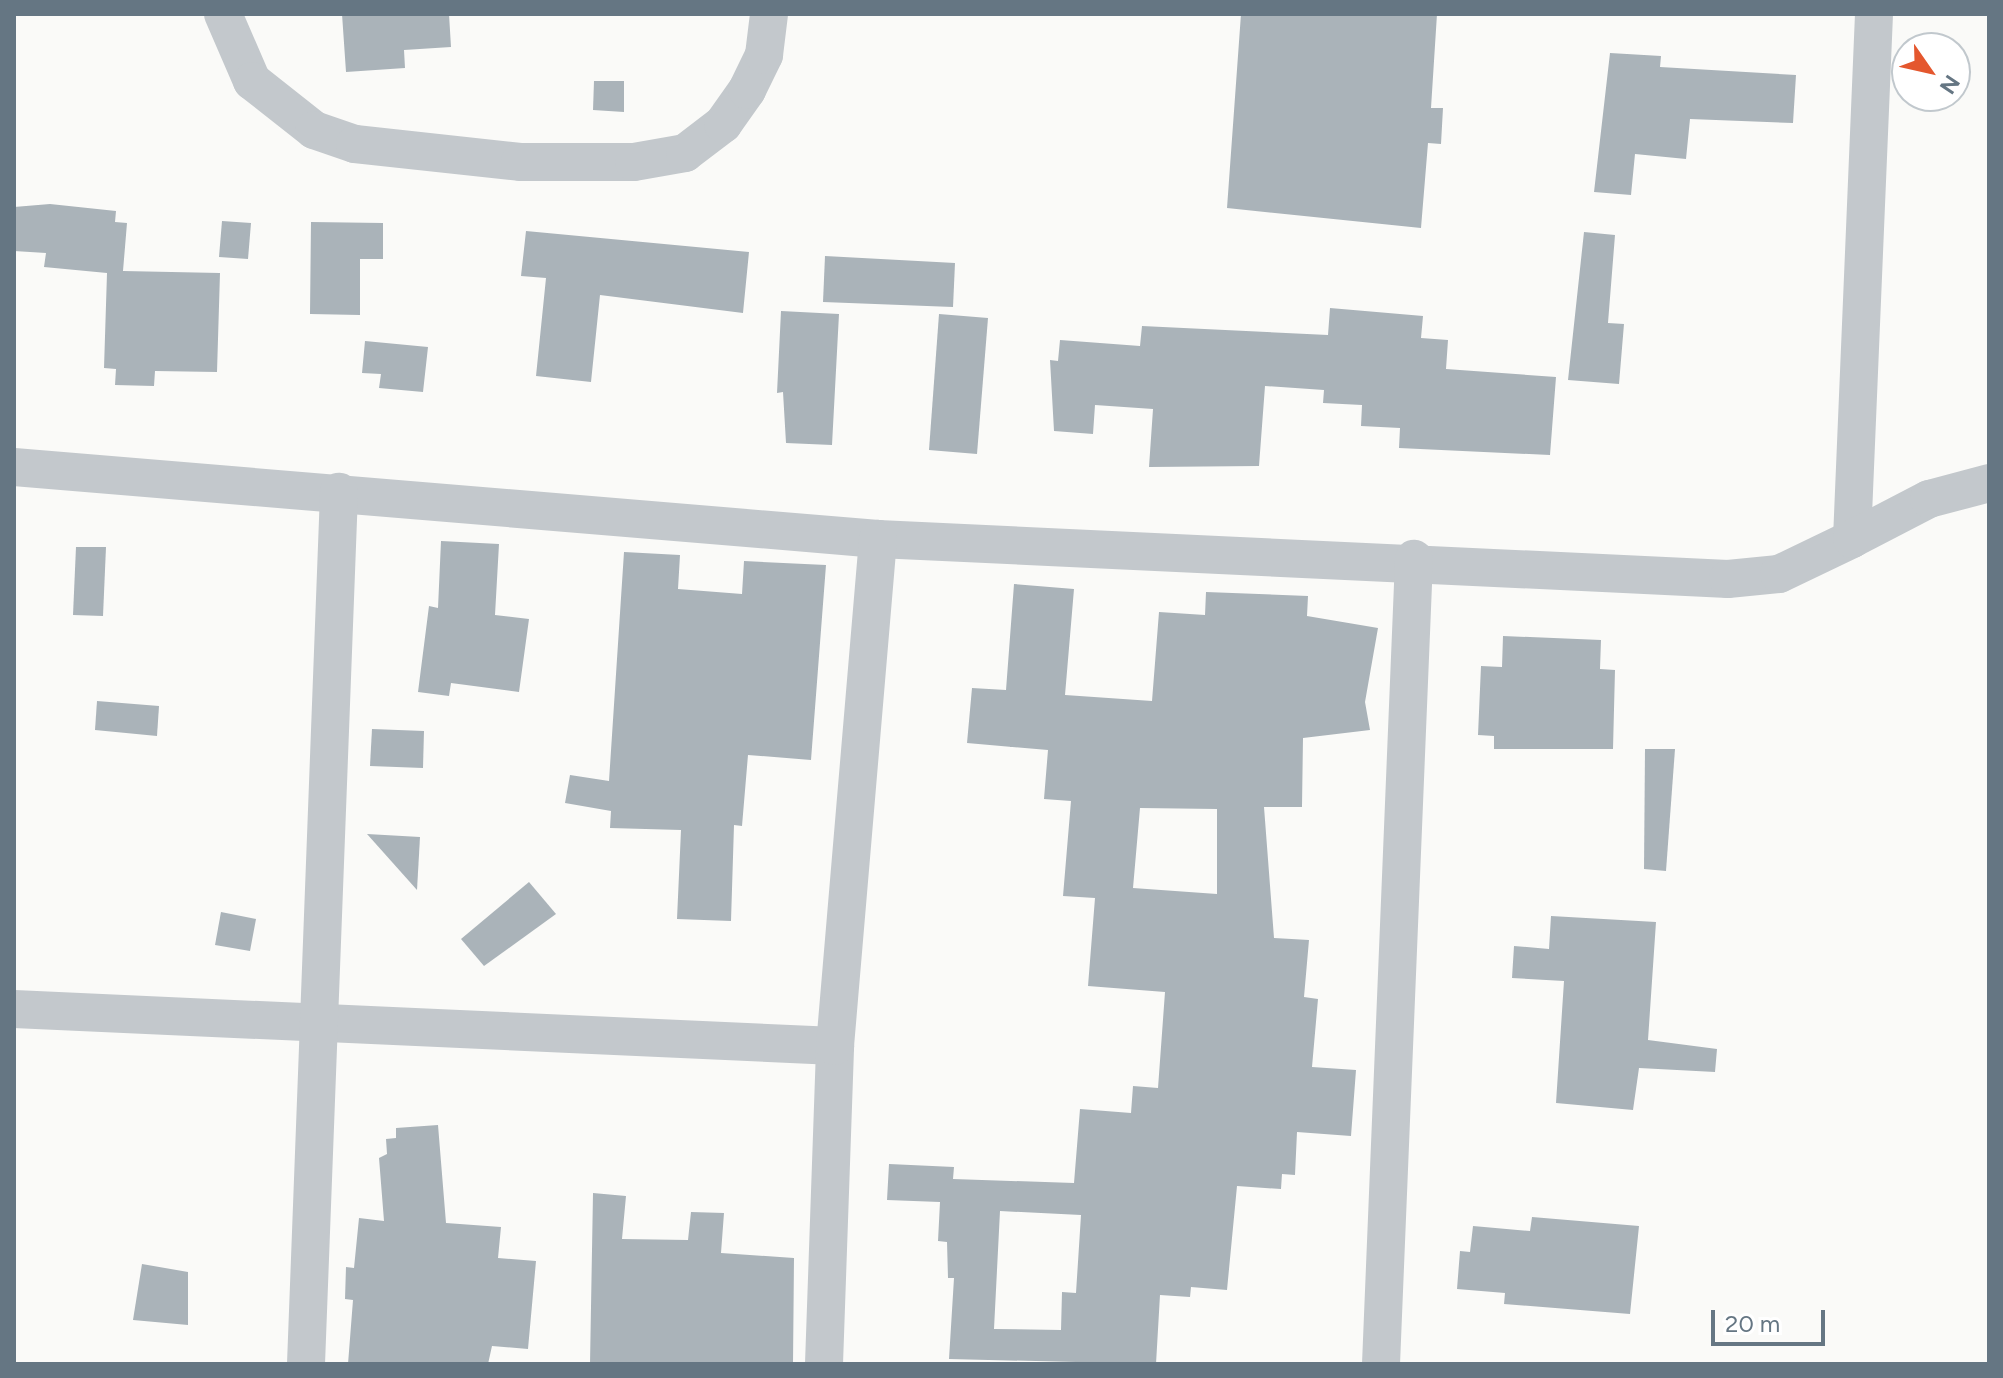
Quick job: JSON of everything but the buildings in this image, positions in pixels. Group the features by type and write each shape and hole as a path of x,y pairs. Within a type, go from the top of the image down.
{"street":[{"path":"223,14 252,81 314,130 429,155 563,162 685,153 723,124 747,90 764,55 769,14"},
{"path":"1852,539 1874,14"},
{"path":"14,467 878,539 1414,559 1728,579 1779,574 1929,499 1989,483"},
{"path":"306,1364 339,492"},
{"path":"824,1364 835,1046 878,539"},
{"path":"1381,1364 1414,559"},
{"path":"14,1009 835,1046"}]}
